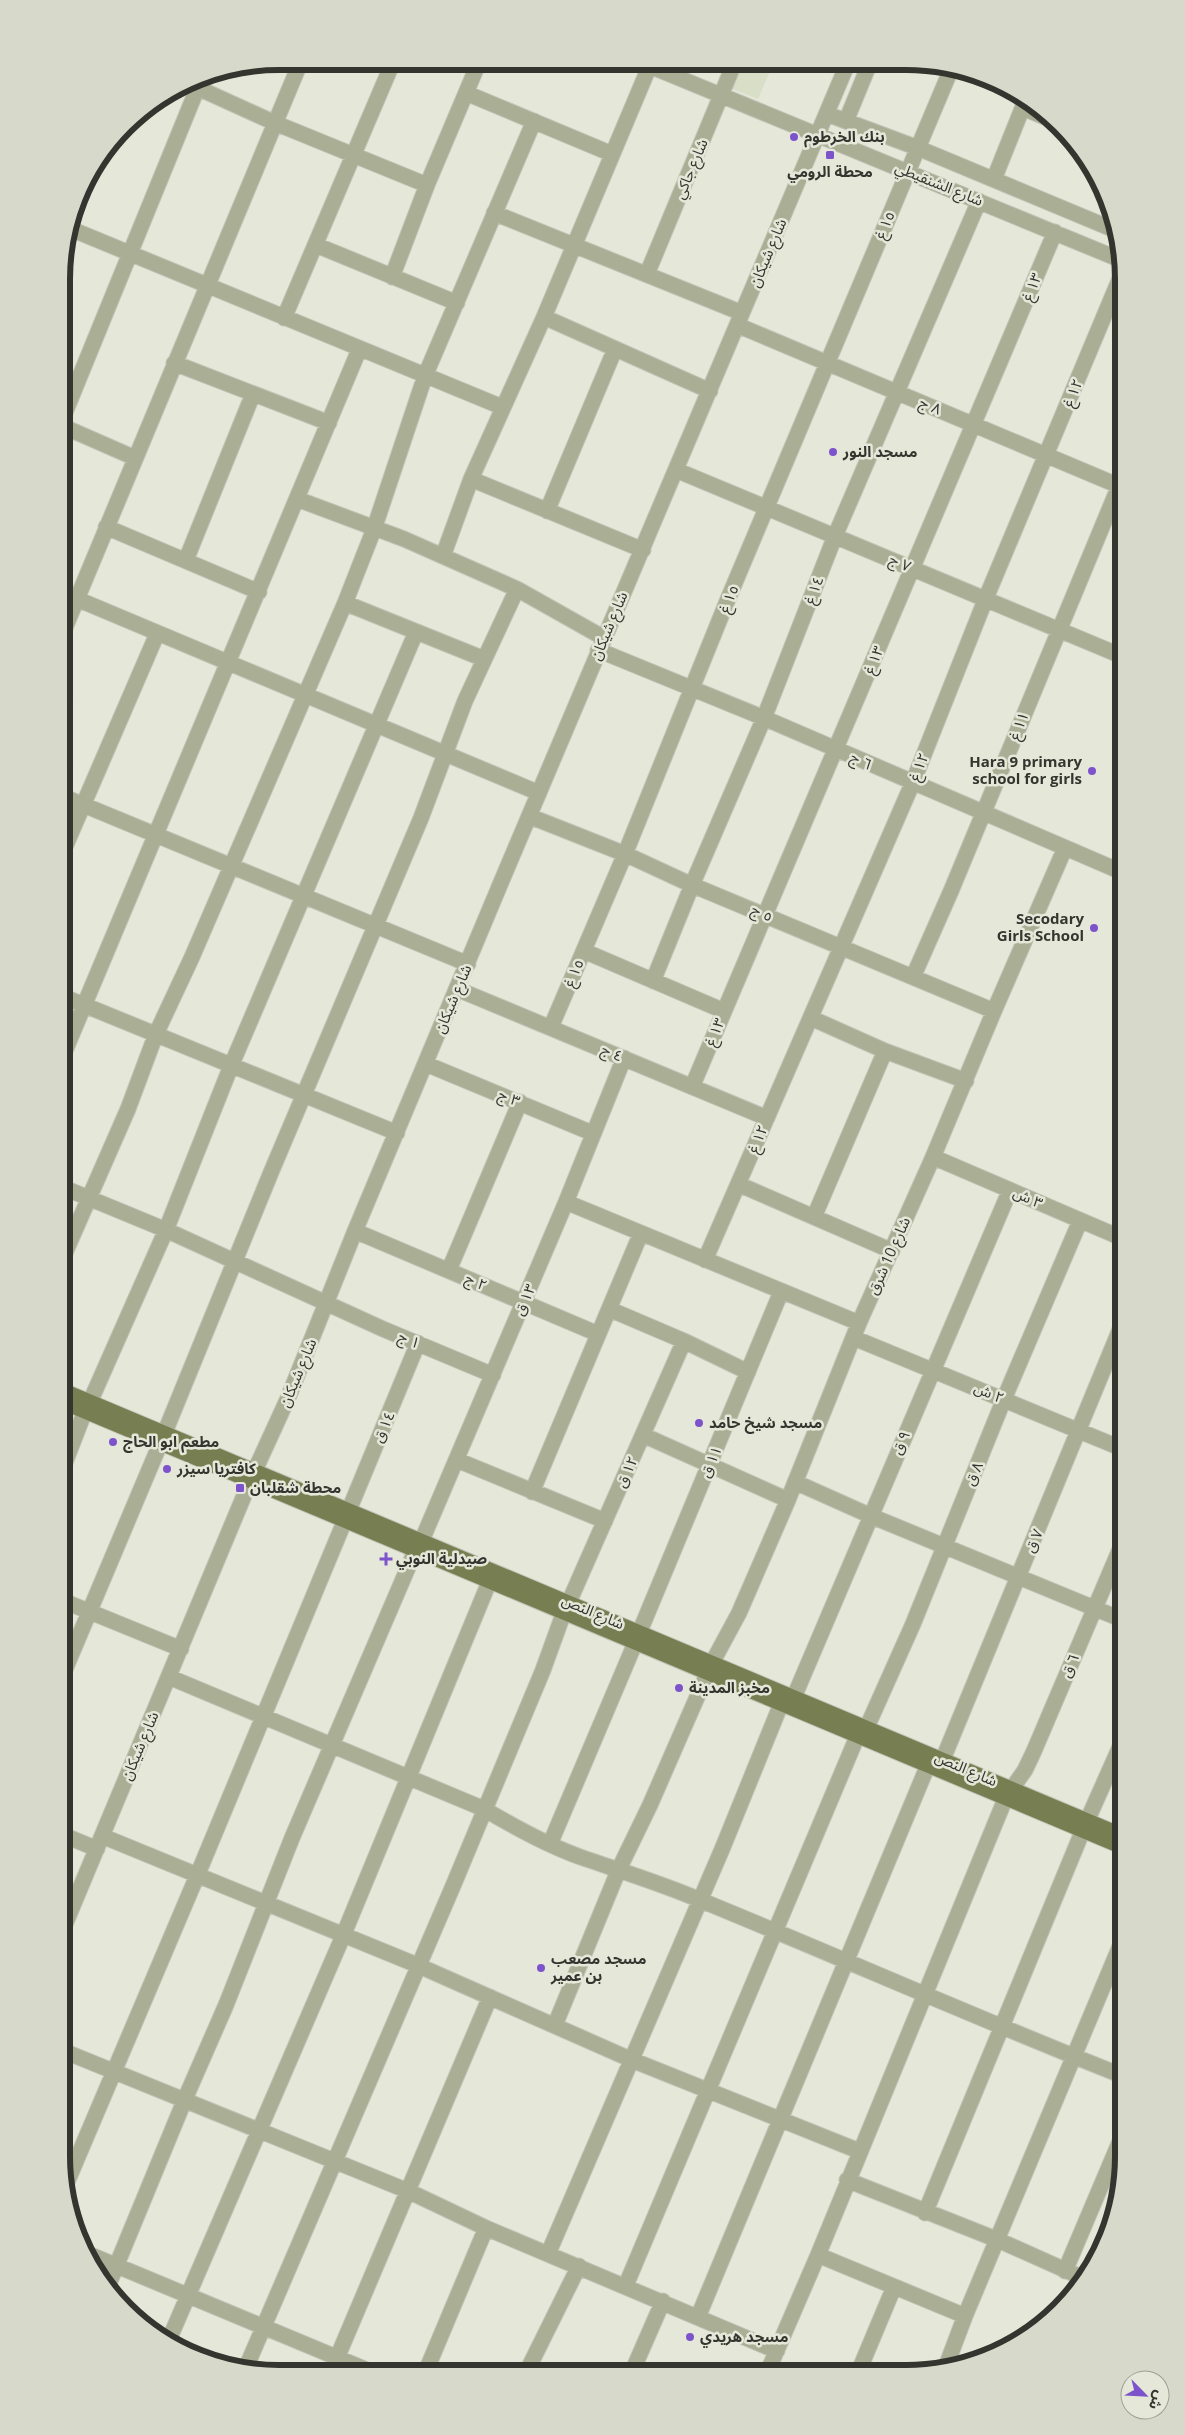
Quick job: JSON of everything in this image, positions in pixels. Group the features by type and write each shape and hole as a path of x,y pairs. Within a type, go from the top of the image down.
{"main road":[{"name":"شارع النص","path":"70,1395 87,1406 253,1474 862,1732 943,1759 1009,1792 1086,1826 1115,1842"},
{"name":"شارع النص","path":"70,1403 87,1406"},
{"name":"شارع النص","path":"419,1545 490,1580 567,1607"},
{"name":"شارع النص","path":"862,1732 928,1766 1009,1792"},
{"name":"شارع النص","path":"1086,1826 1115,1834"}],"street":[{"path":"70,616 206,285 297,70"},
{"path":"284,318 390,70"},
{"path":"392,276 426,185 476,70"},
{"path":"443,556 471,479 544,317 646,70"},
{"name":"شارع الشنقيطي","path":"662,70 1114,257"},
{"name":"شارع جاكي","path":"647,274 732,70"},
{"name":"شارع شيكان","path":"70,1912 253,1474 288,1398 355,1231 601,644 643,550 845,70"},
{"path":"846,121 867,70"},
{"name":"١٥ غ","path":"551,1027 625,854 767,508 949,74"},
{"path":"201,85 275,123 426,185"},
{"path":"70,400 192,89"},
{"path":"466,93 612,154"},
{"path":"994,179 1023,106"},
{"path":"827,114 918,148 1109,227"},
{"path":"70,1243 128,1109 156,1034 232,866 345,603 374,529 425,376 534,121"},
{"name":"١٤ غ","path":"654,981 692,885 764,718 835,536 979,201"},
{"name":"٨ ج","path":"494,213 647,274 828,363 1047,456 1115,480"},
{"path":"76,231 359,350 502,407"},
{"name":"١٣ غ","path":"692,1087 1055,232"},
{"path":"316,245 457,303"},
{"name":"١٢ غ","path":"705,1260 913,782 986,598 1115,290"},
{"path":"544,317 710,391"},
{"path":"548,511 616,349"},
{"path":"70,1038 229,664 359,350"},
{"path":"174,363 329,423"},
{"path":"186,560 254,394"},
{"path":"70,430 135,458"},
{"name":"٧ ج","path":"676,470 1115,652"},
{"path":"471,479 643,550"},
{"name":"٦ ج","path":"297,499 404,539 517,589 601,644 693,689 1115,870"},
{"name":"١١ غ","path":"913,977 1115,499"},
{"path":"106,527 259,592"},
{"path":"70,1656 163,1438 303,1095 376,926 484,660 517,589"},
{"path":"77,599 539,793"},
{"path":"345,603 484,660"},
{"path":"70,1450 87,1406 166,1230 231,1066 378,726 416,632"},
{"path":"70,834 157,634"},
{"path":"70,799 468,964"},
{"name":"٥ ج","path":"529,816 625,854 692,885 767,914 994,1011"},
{"name":"شارع 10 شرق","path":"555,2025 619,1869 650,1805 710,1668 739,1613 788,1500 859,1323 933,1157 1065,848"},
{"path":"584,951 724,1011"},
{"name":"٤ ج","path":"457,989 767,1118"},
{"path":"70,999 397,1133"},
{"path":"811,1018 885,1051 966,1080"},
{"path":"814,1217 885,1051"},
{"name":"١٣ ق","path":"111,2280 185,2099 226,2006 331,1746 439,1495 457,1460 566,1202 592,1133 624,1058"},
{"name":"٣ ج","path":"426,1064 592,1133"},
{"path":"450,1270 520,1102"},
{"name":"٣ ش","path":"933,1157 1115,1235"},
{"path":"738,1184 892,1251"},
{"name":"٩ ق","path":"548,2254 700,1900 871,1516 932,1369 1010,1190"},
{"name":"١ ج","path":"70,1191 166,1230 493,1375"},
{"path":"566,1202 859,1323"},
{"name":"٨ ق","path":"626,2285 775,1931 862,1732 913,1624 1004,1399 1080,1221"},
{"name":"٢ ج","path":"355,1231 598,1334"},
{"path":"532,1492 641,1233"},
{"name":"١١ ق","path":"550,1844 781,1292"},
{"path":"609,1309 684,1341 748,1372"},
{"name":"٢ ش","path":"854,1338 1115,1445"},
{"name":"١٢ ق","path":"248,2362 417,1965 453,1886 543,1670 567,1607 684,1341"},
{"name":"١٤ ق","path":"71,2174 198,1876 262,1717 418,1343"},
{"name":"٧ ق","path":"943,1759 1115,1344"},
{"path":"643,1435 788,1500"},
{"path":"457,1460 605,1521"},
{"path":"795,1482 871,1516 1115,1616"},
{"name":"٦ ق","path":"770,2365 818,2255 847,2180 1009,1792 1034,1751 1115,1560"},
{"path":"171,2335 343,1936 490,1580"},
{"path":"70,1604 181,1650"},
{"path":"169,1677 484,1809 550,1844 585,1859 619,1869 700,1900 1002,2028 1115,2073"},
{"path":"925,2213 1115,1759"},
{"path":"698,2318 928,1766"},
{"path":"70,1836 99,1843 198,1876 267,1903 417,1965 632,2060 860,2151"},
{"path":"948,2361 1115,1958"},
{"path":"337,2358 490,1997"},
{"path":"70,2054 408,2191 486,2228 663,2300 698,2318 777,2350"},
{"path":"1066,2271 1115,2153"},
{"path":"847,2180 925,2213 998,2240 1077,2276"},
{"path":"429,2365 486,2228"},
{"path":"818,2255 965,2316"},
{"path":"97,2258 354,2365"},
{"path":"530,2365 579,2266"},
{"path":"862,2365 894,2287"},
{"path":"635,2365 663,2300"}],"shaded area":[{"path":"734,70 770,70 758,99 727,87"}],"place":[{"name":"بنك الخرطوم","path":"794,137"},
{"name":"محطة الرومي","path":"830,155"},
{"name":"مسجد النور","path":"833,452"},
{"name":"Hara 9 primary school for girls","path":"1092,771"},
{"name":"Secodary Girls School","path":"1094,928"},
{"name":"مسجد شيخ حامد","path":"699,1423"},
{"name":"مطعم ابو الحاج","path":"113,1442"},
{"name":"كافتريا سيزر","path":"167,1469"},
{"name":"محطة شقلبان","path":"240,1488"},
{"name":"صيدلية النوبي","path":"386,1559"},
{"name":"مخبز المدينة","path":"679,1688"},
{"name":"مسجد مصعب بن عمير","path":"541,1968"},
{"name":"مسجد هريدي","path":"690,2337"}]}
